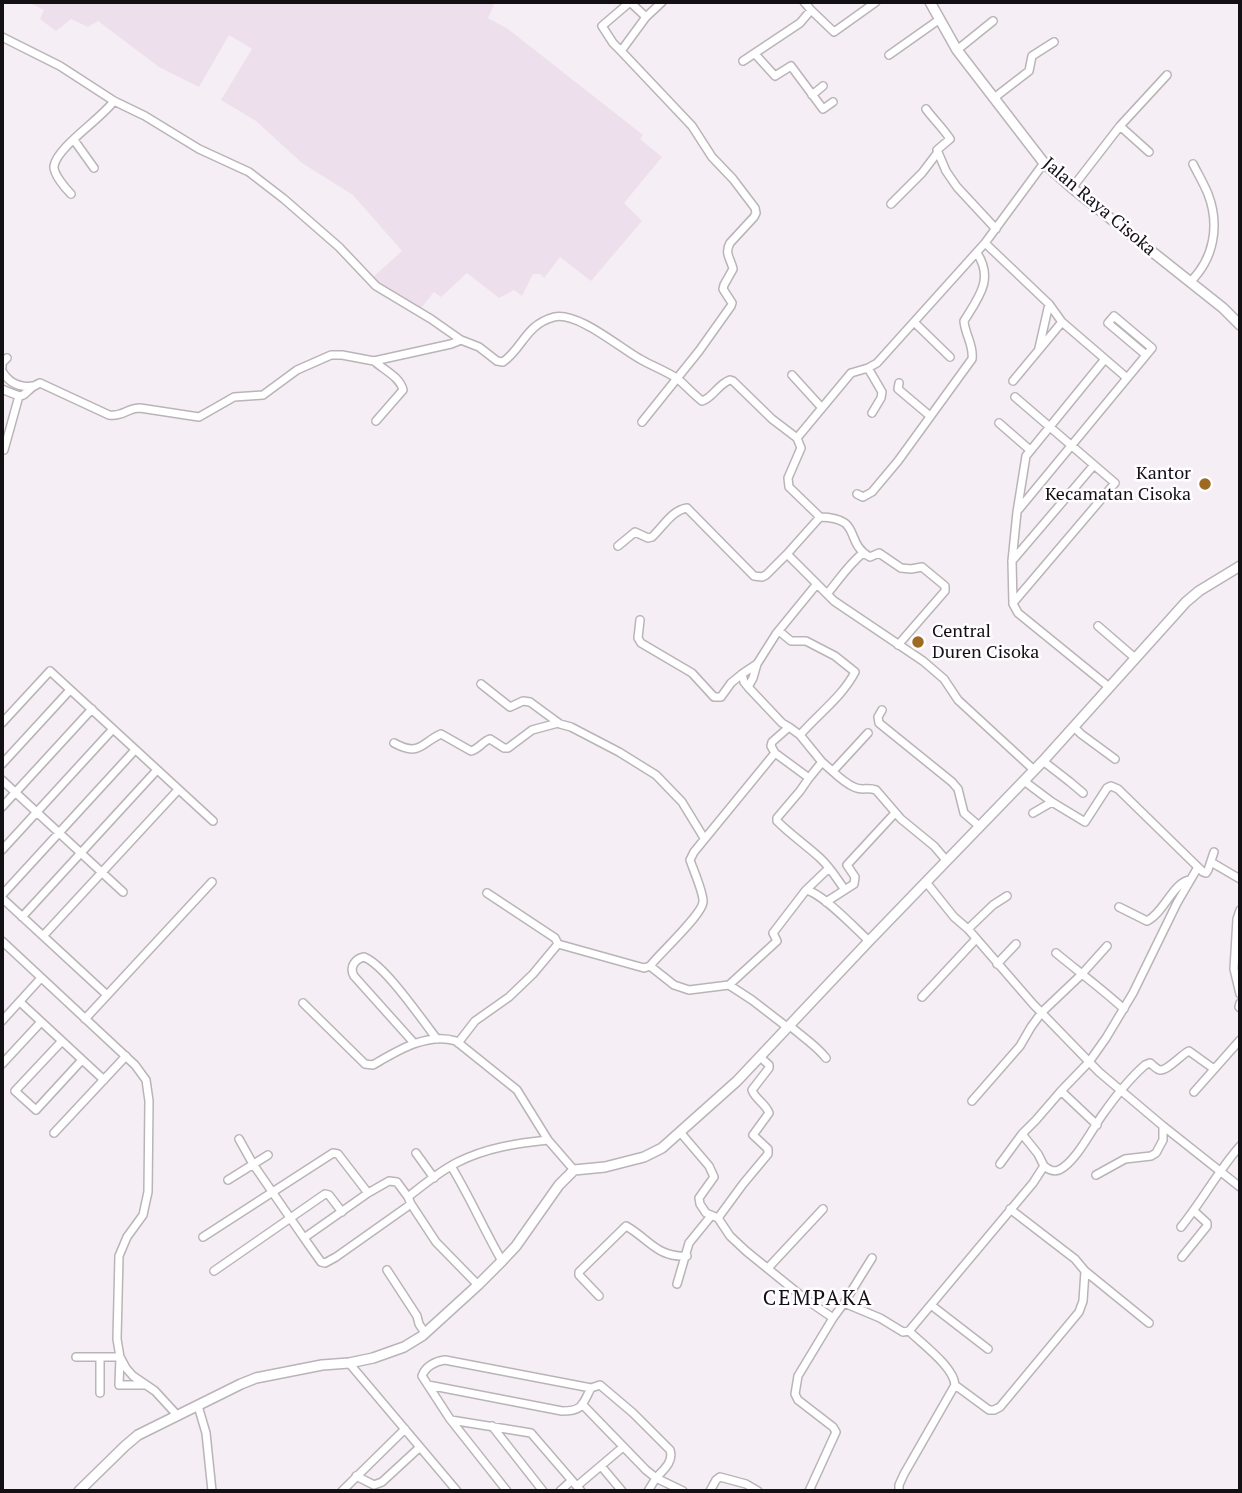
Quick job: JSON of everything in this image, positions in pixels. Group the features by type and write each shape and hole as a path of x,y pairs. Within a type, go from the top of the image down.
{"street":[{"path":"642,422 731,306 732,303 723,289 733,269 726,251 756,213 733,180 712,158 692,127 613,43 602,26 630,2 646,17"},
{"path":"621,51 646,17 662,2"},
{"path":"804,2 834,32 876,2"},
{"name":"Jalan Raya Cisoka","path":"930,2 957,50 1044,163 1240,324"},
{"path":"743,61 800,23 811,10"},
{"path":"889,55 940,19"},
{"path":"957,50 993,21"},
{"path":"2,37 60,66 114,101 145,116 199,149 249,172 339,247 376,286 461,340 479,347 497,361 503,362 511,356 535,326 555,316 566,316 582,322 640,360 677,379 702,401 708,399 725,381 733,381 772,419 797,438 802,448 788,478 789,487 820,517 834,517 846,523 863,553 872,557 880,553 907,569 922,567 945,586 945,591 898,645"},
{"path":"994,98 1029,71 1034,54 1054,42"},
{"path":"755,54 775,76 791,66 823,109 833,102"},
{"path":"1072,188 1120,126 1167,75"},
{"path":"812,95 823,86"},
{"path":"71,194 63,186 54,166 74,139 114,101"},
{"path":"891,204 922,173 937,150 950,139 926,109"},
{"path":"1120,126 1149,152"},
{"path":"74,139 94,168"},
{"path":"938,152 957,187 996,229"},
{"path":"797,438 851,373 877,363 977,253 1044,163"},
{"path":"1190,282 1207,260 1213,239 1209,195 1193,164"},
{"path":"985,243 1049,304 1062,322 1127,378"},
{"path":"857,494 863,497 872,492 898,461 972,359 973,350 964,321 984,285 986,274 984,264 977,253"},
{"path":"1039,350 1049,304"},
{"path":"1017,512 1152,348 1114,316 1108,323 1146,355"},
{"path":"914,321 950,357"},
{"path":"1013,381 1062,322"},
{"path":"7,358 2,363 2,369 10,382 25,387 40,383 109,415 117,416 133,408 140,408 199,417 234,397 262,395 297,370 331,355 374,361 461,340"},
{"path":"1105,359 1026,456 1012,561 1013,604 1018,613 1110,687"},
{"path":"374,361 402,385 402,390 376,421"},
{"path":"868,368 882,392 872,413"},
{"path":"792,375 822,408"},
{"path":"900,383 898,389 930,416"},
{"path":"2,389 19,397 33,386"},
{"path":"5,450 19,397"},
{"path":"1013,604 1115,483 1015,397"},
{"path":"999,423 1030,450"},
{"path":"1012,561 1094,465"},
{"path":"618,546 635,532 652,537 676,512 687,508 754,576 762,577 820,517"},
{"path":"827,594 851,562 863,553"},
{"path":"787,554 834,601 923,661 944,679 958,700 1034,770"},
{"path":"79,1491 132,1440 241,1384 256,1378 322,1365 373,1358 404,1347 425,1333 502,1261 516,1246 559,1185 574,1170 605,1167 643,1157 662,1148 737,1081 1043,761 1186,602 1240,566"},
{"path":"748,687 757,664 779,631 816,585"},
{"path":"640,620 640,643 692,673 716,698 721,697 741,674 757,664"},
{"path":"1098,626 1135,658"},
{"path":"779,631 790,641 806,641 835,656 855,672 829,706 817,715 800,735"},
{"path":"2,723 50,671 213,821"},
{"path":"741,674 748,687 782,723 800,735 822,762 855,788 876,790 895,813 934,846 946,860"},
{"path":"481,684 510,707 523,701 530,702 558,723 572,727 656,775 682,802 704,838"},
{"path":"2,764 71,690"},
{"path":"2,807 92,709"},
{"path":"882,710 878,717 879,723 952,782 961,795 962,810 979,826"},
{"path":"394,743 403,748 417,749 441,734 471,751 490,739 508,748 532,730 558,723"},
{"path":"789,727 771,746 775,753 809,778"},
{"path":"1074,727 1115,759"},
{"path":"2,850 113,729"},
{"path":"833,771 868,733"},
{"path":"107,995 2,897 135,750"},
{"path":"487,893 555,938 558,944 644,968 650,966 703,906 703,898 690,860 694,852 775,753"},
{"path":"1043,761 1083,793"},
{"path":"822,762 776,821 808,847 829,868 845,890"},
{"path":"22,917 157,770"},
{"path":"2,780 123,892"},
{"path":"1024,781 1085,822 1111,786 1118,789 1206,873 1214,852"},
{"path":"43,936 178,790"},
{"path":"1033,813 1052,802"},
{"path":"826,902 855,883 855,877 847,864 895,813"},
{"path":"1211,862 1240,879"},
{"path":"1000,1164 1022,1134 1089,1062 1133,993 1177,903 1198,867"},
{"path":"650,966 674,985 689,990 729,985 777,941 773,933 806,891 829,868"},
{"path":"1119,907 1147,921 1183,882 1191,880"},
{"path":"85,1019 212,882"},
{"path":"926,882 954,917 1089,1062 1163,1126 1240,1187"},
{"path":"806,891 815,893 869,941"},
{"path":"968,929 993,905 1007,896"},
{"path":"1240,911 1237,919 1235,975 1240,994"},
{"path":"922,997 976,939"},
{"path":"2,942 135,1065 146,1080 149,1101 148,1192 144,1215 127,1237 119,1256 117,1339 120,1357 119,1385 144,1385"},
{"path":"458,1043 475,1021 509,997 533,974 558,944"},
{"path":"997,964 1016,944"},
{"path":"972,1101 1020,1046 1042,1012 1107,946"},
{"path":"1056,953 1124,1009"},
{"path":"414,1043 354,976 352,967 360,958 373,961 437,1040"},
{"path":"2,1021 41,978"},
{"path":"729,985 818,1048 826,1058"},
{"path":"20,1002 104,1080"},
{"path":"303,1003 365,1063 373,1065 414,1043 437,1040 458,1043 517,1090 548,1140 574,1170"},
{"path":"2,1064 41,1022"},
{"path":"62,1041 15,1091 36,1110 82,1060"},
{"path":"1194,1092 1239,1045"},
{"path":"1022,1134 1044,1166 1056,1171 1078,1152 1101,1116 1145,1065 1150,1063 1161,1070 1165,1069 1189,1051 1214,1069"},
{"path":"54,1133 125,1056"},
{"path":"677,1284 689,1243 715,1217 768,1154 768,1149 753,1135 769,1113 752,1090 769,1068 760,1056"},
{"path":"1061,1091 1097,1125"},
{"path":"1096,1175 1125,1159 1156,1153 1163,1140 1163,1126"},
{"path":"681,1132 712,1173 713,1180 699,1198 706,1213 715,1217 746,1251 833,1318"},
{"path":"239,1139 317,1259 325,1263 410,1201 451,1166 505,1146 548,1140"},
{"path":"1181,1227 1240,1146"},
{"path":"203,1237 331,1153 338,1154 368,1193"},
{"path":"416,1153 434,1178"},
{"path":"228,1180 268,1155"},
{"path":"451,1166 502,1261"},
{"path":"844,1303 880,1318 903,1332 909,1331 1033,1183 1044,1166"},
{"path":"304,1238 368,1193 392,1181 397,1182 436,1242 478,1285"},
{"path":"214,1271 327,1193 342,1212"},
{"path":"768,1268 823,1209"},
{"path":"1010,1209 1075,1259 1085,1271 1149,1323"},
{"path":"1182,1257 1207,1226 1194,1211"},
{"path":"599,1296 579,1272 625,1226 667,1255 687,1256"},
{"path":"809,1491 836,1432 798,1400 795,1394 796,1382 872,1258"},
{"path":"387,1270 425,1333"},
{"path":"955,1385 989,1410 1000,1407 1079,1312 1083,1301 1085,1271"},
{"path":"931,1305 988,1349"},
{"path":"899,1491 904,1474 955,1385 952,1374 909,1331"},
{"path":"76,1357 120,1357"},
{"path":"100,1357 100,1393"},
{"path":"120,1357 132,1376 155,1391 178,1416"},
{"path":"507,1491 450,1419 422,1376 423,1371 435,1362 445,1360 591,1388 600,1385 670,1450 670,1461 648,1491"},
{"path":"349,1363 457,1491"},
{"path":"428,1385 562,1411 574,1411 582,1405 591,1388"},
{"path":"582,1405 646,1470 683,1491"},
{"path":"198,1406 206,1433 212,1491"},
{"path":"450,1419 531,1433 576,1486"},
{"path":"491,1426 543,1491"},
{"path":"342,1491 405,1429"},
{"path":"356,1476 374,1485 382,1482 420,1447"},
{"path":"560,1491 576,1486 623,1447"},
{"path":"601,1466 622,1491"},
{"path":"710,1491 720,1477 746,1484 758,1491"}],"shaded area":[{"path":"28,2 495,2 488,18 508,29 643,135 640,139 662,157 624,203 642,221 591,281 560,257 544,278 540,274 533,274 522,296 514,290 499,298 467,273 441,297 434,292 421,308 388,293 371,279 402,251 353,195 302,163 256,121 221,100 252,49 229,35 199,87 159,67 98,21 88,27 71,19 56,31 40,19 44,10"}],"place":[{"name":"Kantor Kecamatan Cisoka","path":"1205,484"},
{"name":"Central Duren Cisoka","path":"918,642"}],"district":[{"name":"CEMPAKA","path":"818,1299"}]}
